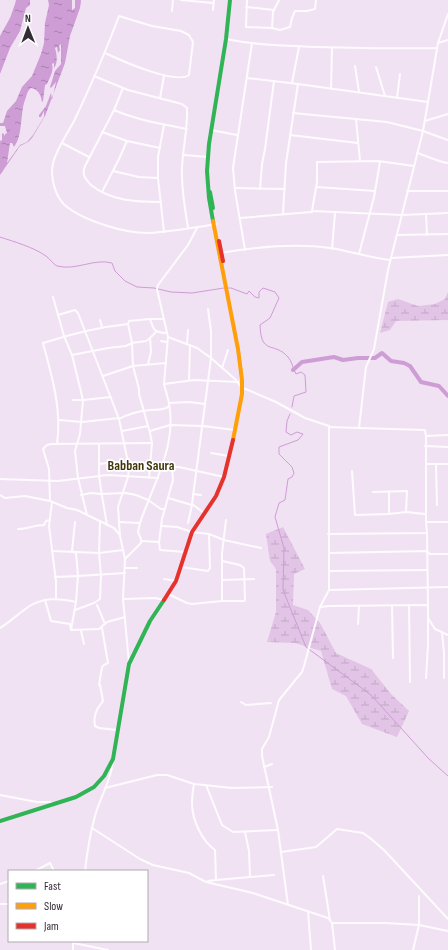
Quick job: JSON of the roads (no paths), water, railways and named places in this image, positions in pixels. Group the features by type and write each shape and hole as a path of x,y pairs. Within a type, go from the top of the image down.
{"main road":[{"path":"0,821 76,797 94,787 104,776 113,759 129,664 150,621 176,581 192,532 216,496 224,477 240,406 243,378 242,361 220,253 209,189 209,157 231,0"}],"street":[{"path":"172,11 173,0"},
{"path":"181,0 214,2 213,10"},
{"path":"247,0 246,27 272,28 280,30 290,28 295,11 315,9 316,0"},
{"path":"272,28 274,10 279,0"},
{"path":"246,7 274,10"},
{"path":"359,428 366,367 374,349 396,235 423,131 438,42 448,15"},
{"path":"105,53 140,68 164,75 183,78 189,75 193,42 189,35 181,31 152,26 118,16 105,53 54,161 53,180 60,198 66,207 80,215 116,229 145,233 164,232 215,224"},
{"path":"226,39 299,47 437,48"},
{"path":"438,42 448,40"},
{"path":"245,250 233,168 237,135 248,78 252,43"},
{"path":"292,83 299,47"},
{"path":"331,89 332,48"},
{"path":"354,66 359,92"},
{"path":"376,67 385,96"},
{"path":"397,98 400,74"},
{"path":"160,98 164,75"},
{"path":"94,76 123,88 160,98 187,108 187,129 182,181 188,228"},
{"path":"248,78 428,102"},
{"path":"260,189 262,164 274,81"},
{"path":"283,214 286,163 298,84"},
{"path":"123,88 114,110 89,157 83,174 86,180 102,192 122,199 141,202 161,202"},
{"path":"114,110 125,115 187,129"},
{"path":"293,113 387,122 423,131 448,140"},
{"path":"425,121 448,114"},
{"path":"356,119 360,162"},
{"path":"164,124 160,148 158,178 164,232"},
{"path":"212,130 237,135"},
{"path":"102,132 127,141 160,148"},
{"path":"290,135 358,143"},
{"path":"102,192 127,141"},
{"path":"62,144 89,157"},
{"path":"418,153 438,160 442,163 448,163"},
{"path":"184,154 209,157"},
{"path":"313,212 311,209 316,187 317,162 380,162 414,166"},
{"path":"360,254 375,191 380,162"},
{"path":"113,171 139,178 158,178"},
{"path":"316,187 375,191"},
{"path":"235,188 284,189"},
{"path":"407,192 448,191"},
{"path":"240,218 313,212 370,212 402,215 448,213"},
{"path":"332,248 335,213"},
{"path":"426,214 427,235"},
{"path":"125,559 141,541 138,532 140,523 167,454 171,412 170,403 164,384 168,337 157,289 158,285 188,245 197,227"},
{"path":"396,235 448,234"},
{"path":"220,253 278,247 308,246 332,248 391,259 448,255"},
{"path":"53,297 84,400 82,422 75,451 81,495 87,515"},
{"path":"188,523 192,505 211,358 211,331 208,309"},
{"path":"58,314 77,311 119,419 129,460 128,477 118,507 120,522 119,531 125,559 123,599 129,664"},
{"path":"150,319 156,332"},
{"path":"57,444 59,420 56,392 43,343 64,336 102,327 128,324 129,321 164,319"},
{"path":"100,320 102,327"},
{"path":"128,324 132,344 133,366 152,443 149,478"},
{"path":"188,330 189,380"},
{"path":"156,332 166,333"},
{"path":"72,356 146,341 156,332"},
{"path":"168,337 188,345 211,358 238,382 241,387 276,402 315,423 330,426 359,428 426,430 425,514 427,533 428,588 428,645 426,678"},
{"path":"148,364 151,352 150,338"},
{"path":"161,341 168,342"},
{"path":"222,368 228,350"},
{"path":"103,376 133,366 166,363"},
{"path":"164,384 189,380 238,382"},
{"path":"73,400 110,397"},
{"path":"170,403 189,402 205,404"},
{"path":"59,420 82,422 119,419 144,411 167,408 170,403"},
{"path":"150,430 170,425 203,426 235,430"},
{"path":"122,431 148,426"},
{"path":"288,905 278,830 264,767 262,749 269,737 279,700 302,672 320,607 329,590 328,534 330,426"},
{"path":"426,436 448,435"},
{"path":"56,598 56,577 49,526 51,502 50,468 43,449 47,445 57,444 152,443"},
{"path":"99,444 99,476 107,525"},
{"path":"426,446 448,447"},
{"path":"211,453 229,456"},
{"path":"99,464 114,462"},
{"path":"426,464 448,464"},
{"path":"436,465 437,505"},
{"path":"162,467 179,467 224,477"},
{"path":"172,467 173,480 165,509 159,542 160,550 185,552"},
{"path":"352,471 355,515 406,512 425,514"},
{"path":"0,479 67,480 99,476 158,478"},
{"path":"389,514 390,491"},
{"path":"373,492 407,491 406,512"},
{"path":"81,495 91,493 126,493 136,495 148,500 161,509 165,509"},
{"path":"193,494 202,495"},
{"path":"0,495 4,498 25,496 51,502 77,510 119,531"},
{"path":"168,498 192,505 204,513"},
{"path":"18,529 44,525 46,521 50,520"},
{"path":"222,601 222,561 226,520"},
{"path":"75,610 100,600 100,521"},
{"path":"72,552 75,522"},
{"path":"120,522 140,523"},
{"path":"426,522 448,522"},
{"path":"162,526 209,534 224,540 261,548"},
{"path":"328,534 427,533"},
{"path":"181,568 206,572 208,571 210,568 209,534"},
{"path":"141,541 159,542"},
{"path":"52,551 99,553 123,550"},
{"path":"328,553 427,551 430,554 448,554"},
{"path":"71,630 75,610 78,576 76,553 72,552"},
{"path":"168,594 192,604 245,600 244,568 240,565 222,561"},
{"path":"125,568 137,568"},
{"path":"329,572 427,570"},
{"path":"56,577 125,573"},
{"path":"164,579 176,581"},
{"path":"222,580 254,579"},
{"path":"329,590 448,587"},
{"path":"0,628 29,606 45,600 56,598 76,602"},
{"path":"123,599 164,600"},
{"path":"45,600 51,621 70,624 71,630"},
{"path":"392,605 393,658"},
{"path":"409,605 410,682"},
{"path":"320,607 428,605"},
{"path":"97,606 104,624"},
{"path":"358,624 359,606"},
{"path":"118,730 99,728 95,726 94,721 97,708 103,701 100,685 102,668 108,663 102,628 104,624 125,617"},
{"path":"428,618 435,628 448,635"},
{"path":"71,630 102,628"},
{"path":"81,630 84,644"},
{"path":"442,632 444,678"},
{"path":"241,702 246,705 271,703"},
{"path":"85,870 87,852 95,815 111,771 113,759"},
{"path":"264,767 272,764"},
{"path":"105,788 157,775 167,775 194,784 232,788 272,787"},
{"path":"194,784 192,803 193,811 205,841 215,850 216,880"},
{"path":"206,785 222,825 233,832 278,830"},
{"path":"0,795 54,804"},
{"path":"92,828 148,863 189,873 206,882 253,893 330,920"},
{"path":"281,852 316,848 337,829 363,833 384,850 448,919"},
{"path":"245,832 249,851 250,877"},
{"path":"37,870 50,863 54,870"},
{"path":"206,882 274,875"},
{"path":"323,876 330,920 332,923 335,950"},
{"path":"412,950 418,924 419,896"},
{"path":"308,912 311,950"},
{"path":"332,923 418,924 448,931"},
{"path":"73,950 73,942 108,950"}],"water":[{"path":"16,0 30,0 30,5 26,8 20,31 10,48 0,74 0,36 10,18"},
{"path":"48,0 72,0 72,10 75,8 75,0 81,0 80,8 70,36 65,63 53,94 56,82 51,88 50,87 55,71 61,64 61,44 59,46 60,50 58,53 57,47 55,48 57,61 54,68 54,63 52,64 52,72 47,84 45,85 43,101 42,102 40,95 36,90 31,88 28,92 23,105 19,137 14,147 12,143 10,143 7,163 20,145 27,142 33,135 44,117 44,111 41,117 39,117 39,115 46,106 51,93 52,98 45,116 32,138 28,142 20,146 0,175 0,141 2,140 2,134 3,133 5,136 7,133 5,126 0,126 0,123 3,123 7,111 16,101 22,87 32,76 44,43 45,23 49,5"}],"waterway":[{"path":"0,237 35,250 46,256 57,266 71,267 98,262 112,263 115,271 125,281 137,287 154,288 171,292 192,293 224,288"},
{"path":"228,288 247,294 249,291 255,297 259,298 259,292 263,288 275,292 279,298 270,318 260,325 261,335 266,345 283,352 288,357 296,374 301,372 305,375 306,392 294,396 292,407"},
{"path":"293,370 302,362 334,357 343,360 375,358 382,353 391,361 404,363 410,366 421,382 439,386 448,396"},
{"path":"290,414 287,421 286,432 291,435 297,432 303,434 298,440 279,447 279,454 292,467 294,473 292,477 288,479 285,500 279,503 275,517 284,548 283,590 306,647 371,695 429,759 448,776"}],"district":[{"name":"Babban Saura","path":"141,465"}]}
